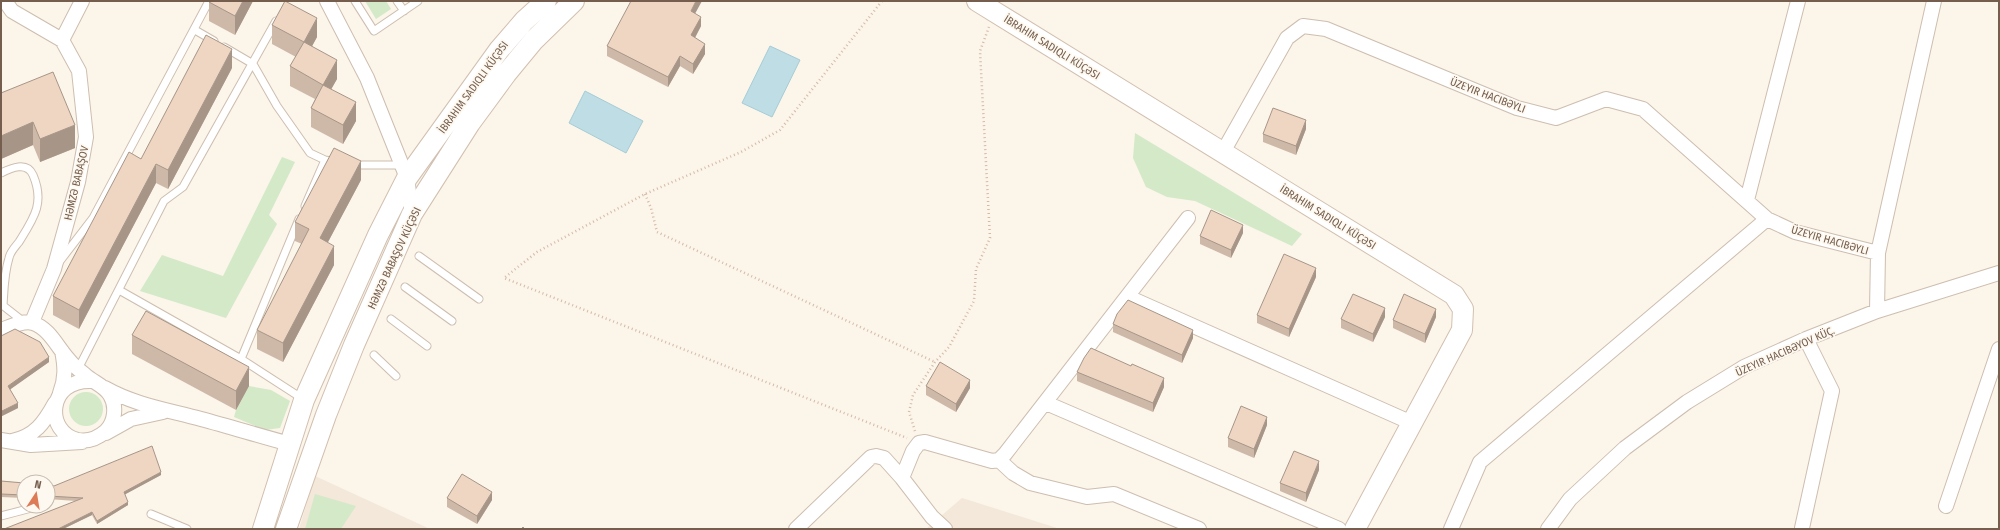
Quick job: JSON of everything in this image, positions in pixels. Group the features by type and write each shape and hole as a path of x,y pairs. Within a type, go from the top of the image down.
{"street":[{"path":"5,1 12,11 62,40 82,1"},
{"path":"327,1 367,78 404,172 412,214"},
{"name":"HƏMZƏ BABAŞOV KÜÇƏSI","path":"263,529 304,400 378,235 404,172 499,50 524,21 546,1"},
{"name":"HƏMZƏ BABAŞOV KÜÇƏSI","path":"286,529 326,415 354,344 412,214 470,123 506,74 534,40 574,1"},
{"path":"977,1 1454,294 1463,309 1462,330 1355,529"},
{"path":"1747,200 1798,1"},
{"path":"1877,312 1878,254 1934,1"},
{"path":"1223,152 1287,38 1303,26 1326,29 1517,108 1556,118 1606,99 1643,109 1767,219 1795,232 1878,254"},
{"name":"HƏMZƏ BABAŞOV","path":"28,322 54,269 78,182 86,137 79,71 62,40"},
{"path":"902,478 913,451 919,443 925,442 992,461 998,460 1005,454 1188,218"},
{"path":"1451,529 1480,462 1767,219"},
{"path":"1548,529 1570,499 1625,448 1686,402 1744,367 1806,339 1877,312 1999,273"},
{"path":"1128,297 1412,423"},
{"path":"1,330 28,322 49,334 78,369 110,395 114,406 114,418 109,428 95,438 78,440 67,435 59,426 55,415 58,398 65,377 65,366 62,351"},
{"path":"1802,528 1832,392 1806,339"},
{"path":"1946,506 1999,349"},
{"path":"4,441 23,438 37,430 45,421 58,398 69,385 80,381 97,384 127,399 169,412 199,418 290,444"},
{"path":"1046,403 1339,529"},
{"path":"4,441 31,445 78,443 95,438 131,419 159,412 169,412"},
{"path":"796,529 871,457 876,456 884,458 902,478 932,517 945,529"},
{"path":"998,460 1013,473 1030,483 1087,496 1114,494 1199,529"}],"lane":[{"path":"54,269 93,218 210,1"},
{"path":"355,1 374,31 418,1"},
{"path":"397,1 404,11"},
{"path":"78,369 164,201 183,187 279,15"},
{"path":"195,30 253,64 277,106 299,139 310,152 325,160 356,166 404,172"},
{"path":"241,359 272,280 325,160"},
{"path":"1,173 13,167 22,166 32,172 37,184 40,203 29,226 9,256 2,305 28,322"},
{"path":"419,256 479,299"},
{"path":"405,287 452,321"},
{"path":"119,290 241,359 304,400"},
{"path":"390,319 427,346"},
{"path":"374,356 396,376"},
{"path":"1,516 16,512"},
{"path":"151,514 187,529"}],"path":[{"path":"882,1 780,130 741,152 645,194 537,252 504,278 919,443"},
{"path":"919,443 909,412 913,395 935,362 949,347 974,301 976,269 990,238 980,51 995,12"},
{"path":"645,194 651,208 657,232 935,362"}],"shaded area":[{"path":"315,476 430,529 299,529"},
{"path":"962,498 1060,529 926,529"}],"green space":[{"path":"365,1 386,1 391,9 376,19"},
{"path":"1135,133 1302,234 1292,246 1195,201 1167,197 1146,187 1133,158"},
{"path":"282,157 295,162 269,215 277,224 226,318 140,291 162,255 223,276"},
{"path":"249,386 271,390 290,401 280,428 265,430 234,417 236,410"},
{"path":"83,392 89,392 93,393 100,399 103,409 102,416 96,423 89,426 83,426 79,425 72,419 69,412 69,406 70,402 76,395"},
{"path":"315,494 356,506 341,529 305,529"}],"water":[{"path":"770,46 800,60 772,117 742,103"},
{"path":"585,91 643,121 626,153 569,123"}],"building":[{"path":"243,1 235,16 209,2"},
{"path":"285,1 317,18 304,42 272,25"},
{"path":"631,1 696,1 691,11 701,17 691,35 705,44 693,64 680,56 668,77 607,46"},
{"path":"206,35 232,49 168,170 156,164 79,310 53,296 129,152 141,159"},
{"path":"304,42 337,60 323,85 290,66"},
{"path":"53,72 75,125 40,139 33,122 1,136 1,93"},
{"path":"323,85 356,102 343,125 311,108"},
{"path":"1273,108 1306,120 1296,146 1263,134"},
{"path":"334,148 361,161 320,238 334,246 283,343 257,330 309,229 295,222"},
{"path":"1211,210 1243,225 1231,250 1200,236"},
{"path":"1284,254 1316,268 1289,329 1257,315"},
{"path":"1353,294 1385,308 1373,334 1341,319"},
{"path":"1404,294 1436,309 1425,334 1393,320"},
{"path":"1128,300 1193,330 1182,355 1113,324 1117,314"},
{"path":"146,311 249,367 236,391 132,335"},
{"path":"15,329 40,342 49,357 8,386 18,403 2,411 1,336"},
{"path":"1091,348 1131,366 1132,364 1164,378 1153,403 1077,372"},
{"path":"940,362 970,380 956,404 926,386"},
{"path":"1241,406 1267,417 1254,449 1228,438"},
{"path":"152,446 161,472 124,492 128,502 97,521 92,512 58,529 4,529 42,514 56,514 56,509 83,498 56,496 56,485"},
{"path":"1294,451 1319,461 1306,493 1280,483"},
{"path":"462,474 492,492 477,516 447,498"},
{"path":"1,481 16,482 16,495 1,494"}]}
